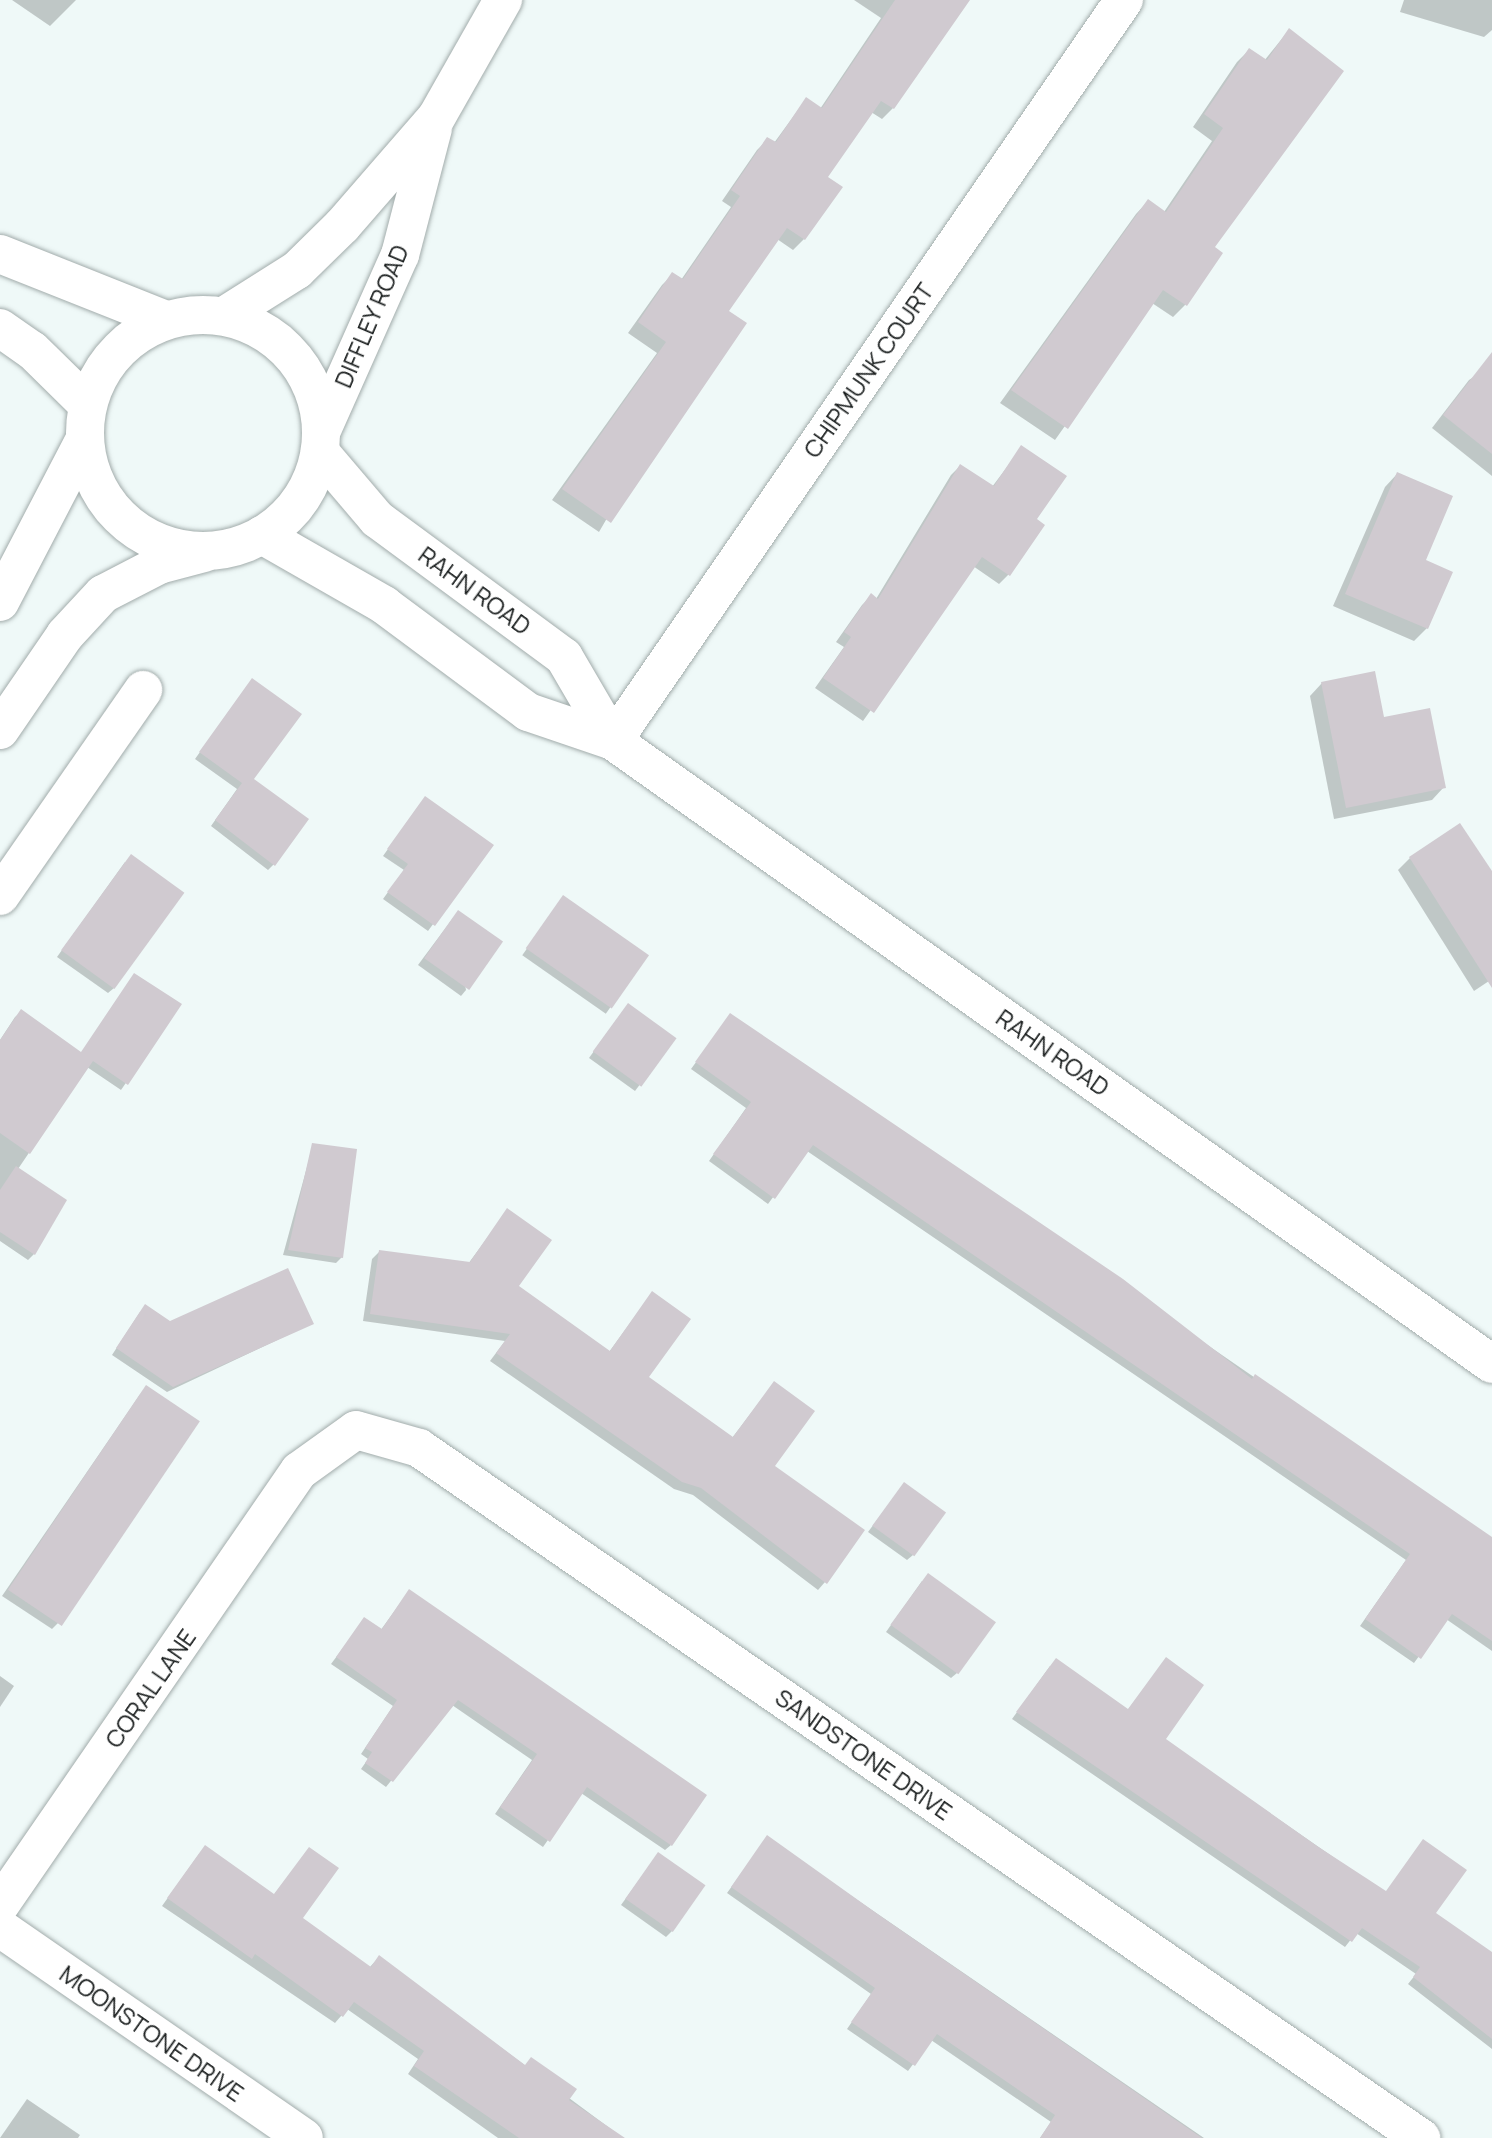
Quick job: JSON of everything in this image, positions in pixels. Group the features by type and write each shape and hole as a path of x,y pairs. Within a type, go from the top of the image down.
{"street":[{"name":"DIFFLEY ROAD","path":"224,316 318,253 436,118 503,0"},
{"name":"CHIPMUNK COURT","path":"613,741 1124,0"},
{"name":"DIFFLEY ROAD","path":"321,441 400,255 436,118"},
{"path":"0,254 166,320"},
{"path":"0,601 86,422 104,368 131,339 166,320 224,316 262,330 293,356 314,391 321,441 309,485 290,514 262,535 159,565 103,594 65,635 0,730"},
{"path":"0,328 32,350 86,422 93,476 130,525 174,548 212,551"},
{"name":"RAHN ROAD","path":"321,441 377,519 564,657 613,741"},
{"name":"RAHN ROAD","path":"262,535 384,605 528,712 613,741 1492,1364"},
{"path":"0,895 143,690"},
{"name":"SANDSTONE DRIVE","path":"299,1471 356,1430 419,1447 1421,2138"},
{"name":"CORAL LANE","path":"0,1906 299,1471"},
{"name":"MOONSTONE DRIVE","path":"0,1928 304,2138"}],"building":[{"path":"895,0 970,0 894,109 881,101 828,177 843,187 805,240 787,228 729,311 747,323 611,523 562,489 666,342 638,322 672,272 683,279 740,196 731,190 767,137 776,142 806,97 822,108"},
{"path":"1289,28 1344,71 1215,247 1223,253 1187,306 1163,290 1068,429 1011,390 1148,199 1166,212 1223,128 1204,114 1249,48 1267,60"},
{"path":"1492,352 1492,454 1443,415"},
{"path":"1021,445 1067,476 1037,519 1045,525 1010,576 982,557 874,713 823,678 851,637 844,632 871,593 878,599 960,464 994,486"},
{"path":"1397,472 1453,496 1426,560 1453,572 1428,629 1345,594"},
{"path":"1375,671 1384,717 1430,708 1446,788 1346,808 1321,682"},
{"path":"252,678 302,714 254,779 309,819 275,866 215,820 242,783 199,752"},
{"path":"425,796 494,845 435,926 387,892 408,864 387,849"},
{"path":"1460,823 1492,871 1492,988 1409,857"},
{"path":"131,854 184,893 114,989 61,950"},
{"path":"563,895 649,955 612,1008 526,948"},
{"path":"458,910 503,942 469,990 424,958"},
{"path":"134,973 182,1004 128,1085 93,1061 30,1154 0,1133 0,1040 21,1009 81,1052"},
{"path":"628,1003 677,1038 641,1087 593,1052"},
{"path":"730,1013 1123,1279 1252,1379 1255,1374 1492,1537 1492,1641 1452,1614 1421,1659 1365,1619 1410,1554 813,1145 775,1199 713,1154 751,1102 695,1062"},
{"path":"312,1143 357,1149 343,1258 288,1250"},
{"path":"16,1166 67,1200 35,1255 0,1232 0,1190"},
{"path":"507,1208 552,1240 519,1286 610,1351 652,1291 691,1319 649,1377 733,1437 774,1381 815,1411 775,1466 865,1530 827,1584 701,1488 682,1482 496,1353 510,1334 370,1314 379,1250 470,1262"},
{"path":"288,1268 314,1324 173,1387 116,1348 145,1304 170,1321"},
{"path":"146,1385 200,1421 62,1626 8,1590"},
{"path":"904,1482 946,1513 914,1556 872,1526"},
{"path":"928,1573 996,1622 958,1674 890,1625"},
{"path":"409,1589 707,1795 672,1846 587,1787 550,1842 500,1807 537,1754 458,1700 393,1782 365,1763 372,1752 365,1748 397,1700 336,1657 364,1617 382,1629"},
{"path":"1166,1657 1204,1685 1166,1739 1317,1846 1386,1891 1423,1839 1467,1870 1436,1913 1492,1952 1492,2039 1413,1977 1420,1967 1362,1928 1352,1942 1016,1712 1056,1658 1128,1709"},
{"path":"767,1835 1202,2138 1040,2138 1055,2115 937,2034 915,2066 851,2022 875,1988 731,1887"},
{"path":"205,1845 274,1894 309,1847 339,1868 303,1918 371,1967 379,1955 525,2065 531,2057 577,2089 569,2100 625,2138 519,2138 414,2066 424,2051 354,2002 343,2017 255,1954 252,1959 167,1898"},
{"path":"658,1852 706,1885 673,1932 625,1899"}]}
